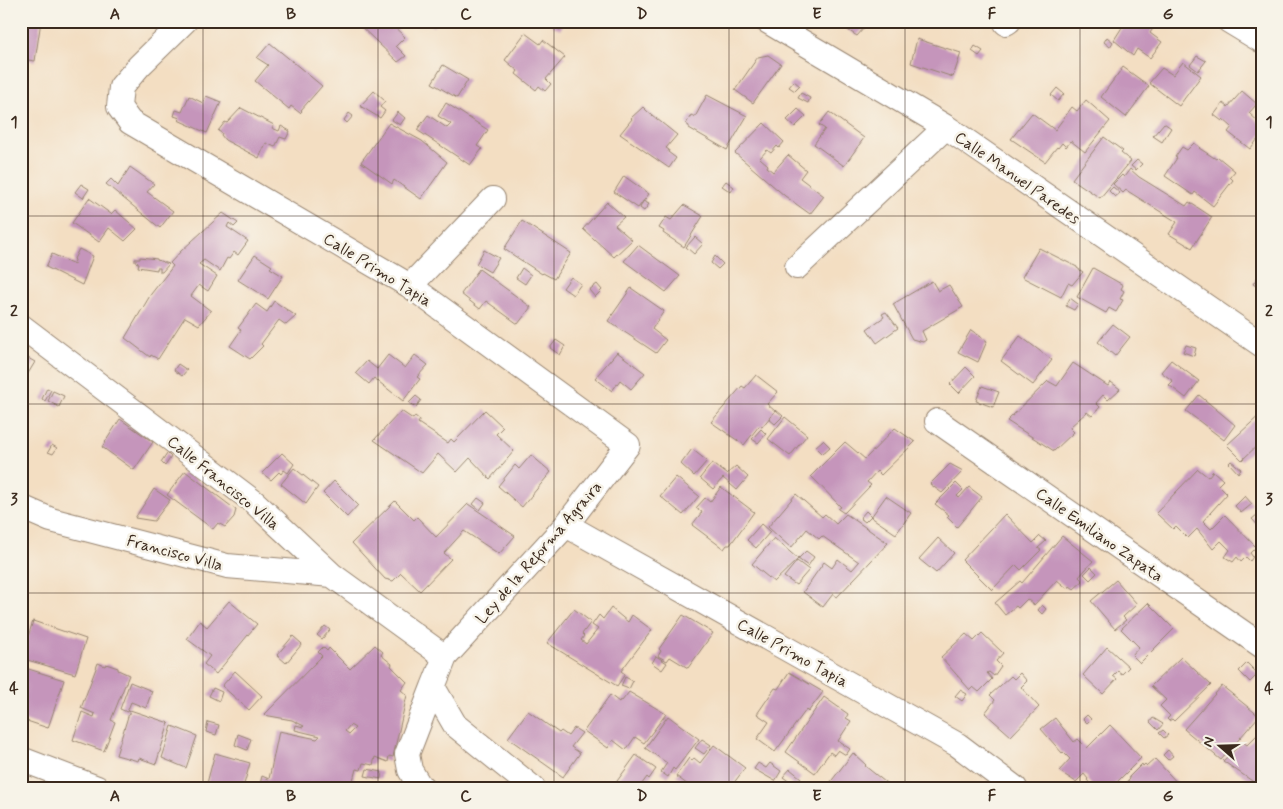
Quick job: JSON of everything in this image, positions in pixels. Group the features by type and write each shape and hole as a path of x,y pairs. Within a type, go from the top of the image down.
{"street":[{"name":"Calle Primo Tapia","path":"185,21 139,66 121,87 119,106 130,122 410,286 628,445"},
{"name":"Calle Manuel Paredes","path":"767,21 946,126 1262,345"},
{"path":"1229,21 1262,41"},
{"path":"797,268 946,126"},
{"path":"410,286 493,199"},
{"name":"Calle Francisco Villa","path":"21,326 254,502 332,575 445,657"},
{"name":"Calle Emiliano Zapata","path":"938,421 1262,646"},
{"name":"Ley de la Reforma Agraira","path":"445,657 566,525 628,445"},
{"name":"Francisco Villa","path":"21,507 51,520 227,566 332,575"},
{"name":"Calle Primo Tapia","path":"566,525 958,745 1015,788"},
{"path":"423,788 410,770 407,754 445,657"},
{"path":"433,687 455,725 534,788"},
{"path":"21,759 97,788"}],"building":[{"path":"21,21 41,21 35,61 21,59"},
{"path":"355,21 388,21 405,37 396,46 406,56 398,62"},
{"path":"426,21 437,21 433,27"},
{"path":"546,21 565,21 560,30"},
{"path":"834,21 870,21 857,36"},
{"path":"1126,21 1151,21 1156,24 1150,33 1162,42 1150,58 1137,49 1133,56 1114,40"},
{"path":"525,33 540,44 543,40 565,57 546,79 551,84 545,91 539,86 536,90 516,74 518,71 505,60"},
{"path":"1107,37 1113,42 1110,47 1104,42"},
{"path":"917,39 961,53 953,77 911,63"},
{"path":"270,43 322,86 300,113 291,106 289,109 255,81 268,65 257,58"},
{"path":"975,46 983,51 979,56 972,51"},
{"path":"768,55 781,64 753,103 735,90 758,57"},
{"path":"1197,56 1206,61 1198,71 1190,65"},
{"path":"1183,62 1201,76 1179,106 1149,83 1162,68 1173,75"},
{"path":"443,65 468,80 457,98 432,83"},
{"path":"1123,67 1149,86 1126,117 1101,97"},
{"path":"794,81 800,86 795,91 789,87"},
{"path":"1057,88 1064,94 1058,101 1051,95"},
{"path":"374,91 385,101 380,107 385,111 380,118 360,106"},
{"path":"1242,91 1257,104 1249,113 1262,125 1262,134 1250,149 1228,132 1232,127 1223,119 1222,121 1214,115 1223,103 1228,107"},
{"path":"801,93 810,98 808,103 798,98"},
{"path":"707,95 747,116 727,150 689,128 686,124 691,115 695,117"},
{"path":"189,96 203,103 206,96 221,102 207,133 178,120 180,118 174,116 176,110 182,112"},
{"path":"1086,100 1110,121 1085,152 1071,141 1066,147 1062,143 1045,162 1011,139 1032,113 1055,130 1072,107 1077,111"},
{"path":"446,103 488,130 477,146 482,149 470,165 417,130 428,115 447,128 451,124 438,116"},
{"path":"643,107 677,135 666,148 676,158 669,168 620,134 631,118"},
{"path":"241,108 274,125 272,128 279,131 281,126 290,131 286,139 280,137 275,147 266,143 259,158 225,140 221,135 222,133 218,131"},
{"path":"798,109 806,116 795,127 787,120"},
{"path":"398,112 405,118 400,125 392,120"},
{"path":"829,112 864,138 844,166 814,144 825,129 819,125"},
{"path":"349,113 353,116 347,123 344,120"},
{"path":"389,123 422,141 447,162 421,199 394,180 392,184 361,162"},
{"path":"764,123 784,142 771,153 767,150 760,158 768,165 767,167 773,172 788,155 806,170 800,178 824,196 810,214 785,196 735,153"},
{"path":"1164,123 1171,128 1162,142 1153,136"},
{"path":"1104,137 1123,151 1121,153 1131,161 1100,198 1072,179"},
{"path":"1194,143 1216,159 1218,157 1235,171 1230,177 1233,180 1213,206 1195,192 1193,195 1165,176 1182,147 1187,150"},
{"path":"1137,160 1142,164 1136,170 1131,166"},
{"path":"130,167 154,184 147,192 173,211 160,228 106,184 111,179 118,186"},
{"path":"1130,169 1139,177 1186,206 1189,202 1212,217 1192,248 1169,234 1177,222 1126,190 1123,193 1113,184 1122,175 1124,177"},
{"path":"624,176 649,194 638,208 614,192"},
{"path":"726,181 734,187 731,192 722,186"},
{"path":"81,184 89,189 83,198 75,192"},
{"path":"1113,187 1120,193 1115,197 1109,191"},
{"path":"89,198 111,214 115,210 137,229 125,241 109,228 99,242 72,223"},
{"path":"643,201 649,204 644,211 640,208"},
{"path":"607,202 624,217 615,225 632,240 614,257 583,229"},
{"path":"684,205 703,216 684,247 663,233 664,231 659,228 666,217 671,220"},
{"path":"223,213 238,223 234,227 229,223 227,227 248,241 238,255 234,252 229,259 227,258 220,271 204,260 199,264 217,276 208,291 199,285 191,296 211,311 199,325 185,317 158,359 151,355 150,357 125,338 151,294 173,266 170,263"},
{"path":"522,221 571,253 554,279 542,274 504,249"},
{"path":"695,237 703,244 694,254 686,247"},
{"path":"638,245 680,276 666,292 624,261"},
{"path":"1039,248 1077,267 1083,272 1072,285 1068,283 1061,297 1022,277"},
{"path":"79,249 93,256 82,285 46,267 52,254 74,264 74,259"},
{"path":"484,250 499,258 490,272 476,264"},
{"path":"255,255 283,276 268,299 238,280"},
{"path":"715,256 723,264 718,269 711,263"},
{"path":"140,257 157,259 169,264 162,272 160,272 160,268 157,268 157,270 138,267 139,263 135,262 135,259 140,259"},
{"path":"522,268 531,275 525,284 516,278"},
{"path":"1093,268 1123,285 1121,289 1124,291 1120,299 1123,300 1116,312 1109,308 1106,313 1077,297"},
{"path":"479,269 531,307 518,324 486,301 480,309 461,294"},
{"path":"571,277 581,284 573,295 563,288"},
{"path":"1257,278 1262,281 1262,290 1253,284"},
{"path":"932,281 938,291 949,285 963,307 922,331 926,340 923,342 912,339 893,304"},
{"path":"597,284 602,290 595,297 589,290"},
{"path":"631,288 664,311 652,329 666,340 656,353 608,321"},
{"path":"1070,298 1078,304 1074,310 1066,306"},
{"path":"274,301 296,316 286,325 279,320 261,344 263,346 250,359 230,346 241,330 238,328 256,304 267,312"},
{"path":"886,312 898,328 877,343 867,329 884,317 882,314"},
{"path":"1113,324 1130,337 1115,356 1098,342"},
{"path":"971,330 987,341 978,362 958,352"},
{"path":"1020,336 1052,360 1033,385 1001,361"},
{"path":"556,340 565,346 560,355 550,348"},
{"path":"1186,345 1196,348 1194,356 1183,352"},
{"path":"617,352 645,373 631,389 620,380 612,391 595,378"},
{"path":"21,354 35,362 21,385"},
{"path":"388,355 405,368 415,355 428,365 417,377 420,379 403,401 374,378 369,384 356,373 367,361 377,369"},
{"path":"1171,360 1199,381 1186,398 1169,385 1173,381 1161,372"},
{"path":"1073,363 1108,386 1111,382 1120,389 1108,400 1103,395 1096,403 1100,407 1092,416 1087,412 1071,426 1070,428 1074,432 1054,451 1007,421 1048,381 1057,386"},
{"path":"178,364 187,370 182,376 174,370"},
{"path":"966,367 975,376 959,393 950,384"},
{"path":"756,375 778,392 767,404 775,411 762,427 759,426 744,445 711,422 742,386 745,388"},
{"path":"982,386 999,392 993,407 976,401"},
{"path":"47,388 51,390 45,401 42,399"},
{"path":"53,391 64,396 59,407 48,401"},
{"path":"1199,395 1235,425 1224,440 1186,411"},
{"path":"416,396 421,400 416,407 409,403"},
{"path":"485,410 503,427 496,434 514,451 490,479 470,458 457,472 438,454 422,473 374,440 401,411 413,419 415,416 420,420 418,423 448,443 451,439 454,442"},
{"path":"776,410 783,416 775,424 769,419"},
{"path":"1262,413 1262,441 1242,460 1227,445"},
{"path":"785,417 807,435 790,456 768,439"},
{"path":"120,419 153,442 134,470 102,447"},
{"path":"895,428 915,442 881,475 877,471 867,482 871,485 844,513 838,509 841,507 811,476 845,442 865,459"},
{"path":"761,429 766,434 758,443 752,439"},
{"path":"823,440 830,447 822,454 815,447"},
{"path":"52,445 57,448 53,454 48,452"},
{"path":"692,449 707,461 694,476 681,464"},
{"path":"167,453 171,457 165,466 161,462"},
{"path":"282,453 294,464 288,473 284,470 281,474 279,472 271,480 262,473"},
{"path":"531,455 551,472 522,507 498,486 515,465 519,469"},
{"path":"1231,461 1241,469 1238,473 1229,463"},
{"path":"712,463 727,474 736,466 748,477 737,490 723,478 713,489 700,478"},
{"path":"950,464 963,471 942,493 930,484"},
{"path":"294,468 318,487 306,504 281,484"},
{"path":"1198,469 1208,477 1213,471 1223,480 1218,485 1227,494 1203,521 1211,529 1225,515 1256,547 1250,553 1253,557 1250,561 1246,557 1241,562 1237,557 1233,562 1225,557 1230,550 1221,541 1213,549 1197,529 1188,538 1176,526 1173,529 1156,513"},
{"path":"185,471 236,510 234,517 225,527 218,523 213,529 167,495"},
{"path":"676,477 699,496 683,515 660,496"},
{"path":"334,481 358,505 347,517 323,493"},
{"path":"956,483 963,490 957,496 959,498 969,487 982,497 957,527 947,517 949,515 935,504"},
{"path":"721,487 754,512 730,545 727,545 724,549 692,525 702,512 696,508 705,498 710,502"},
{"path":"154,489 170,500 154,521 135,518"},
{"path":"796,494 822,517 825,514 836,524 846,514 888,543 837,597 833,594 823,607 803,592 824,562 832,568 838,559 852,570 859,562 822,536 819,539 807,529 791,548 768,527"},
{"path":"886,496 911,513 896,534 871,517"},
{"path":"1245,496 1252,504 1241,513 1235,506"},
{"path":"478,498 485,503 480,510 473,504"},
{"path":"395,501 414,520 417,517 436,537 468,504 515,536 499,554 464,531 444,553 451,559 420,591 401,573 393,581 385,579 352,543"},
{"path":"866,511 871,516 865,522 860,518"},
{"path":"1262,511 1262,530 1252,519"},
{"path":"1005,514 1033,543 1040,536 1046,541 1038,548 1041,550 1021,570 1016,565 992,590 962,560"},
{"path":"761,524 770,532 756,548 747,540"},
{"path":"1062,536 1093,561 1079,577 1083,581 1074,589 1070,586 1068,589 1057,580 1034,605 1027,599 1018,608 1016,606 1005,615 995,603 1020,581 1022,583"},
{"path":"774,538 798,559 774,582 752,564"},
{"path":"938,538 954,553 936,573 919,559"},
{"path":"806,551 814,557 808,566 798,559"},
{"path":"797,561 809,570 796,585 784,577"},
{"path":"1091,567 1097,573 1090,580 1084,574"},
{"path":"1116,580 1137,604 1123,617 1126,620 1115,629 1091,601"},
{"path":"229,601 257,624 216,674 204,664 210,656 187,639 200,621 207,627"},
{"path":"1148,603 1174,629 1140,663 1132,655 1139,647 1121,629"},
{"path":"1042,605 1046,609 1042,614 1038,610"},
{"path":"611,608 628,622 632,615 652,630 621,671 625,674 617,686 547,643 574,609 591,622 582,634 584,636 581,640 586,644 598,629 592,625 599,615 603,619"},
{"path":"683,615 713,633 688,668 670,657 667,661 658,656 661,651 659,649"},
{"path":"33,621 86,639 75,674 24,659 21,667 21,658"},
{"path":"325,626 330,630 322,639 317,635"},
{"path":"982,633 1003,653 996,661 1001,666 994,676 989,672 987,673 992,679 979,692 973,687 970,690 941,657 966,634 974,641"},
{"path":"293,636 302,644 286,663 277,655"},
{"path":"375,645 383,652 381,655 392,664 391,666 407,682 401,690 407,695 393,757 389,756 388,762 375,757 373,765 363,763 361,770 356,769 351,788 290,786 259,788 262,776 269,779 279,731 317,739 320,736 295,730 296,725 304,726 292,720 264,715 322,656 318,652 323,647 327,651 329,648 350,669","holes":["350,725 355,728 349,734 345,731"]},
{"path":"1107,647 1129,667 1122,674 1118,671 1113,676 1117,679 1103,694 1083,675"},
{"path":"656,656 667,663 662,670 652,663"},
{"path":"1181,657 1211,685 1174,721 1172,719 1169,721 1167,719 1170,716 1160,706 1166,700 1151,686"},
{"path":"98,663 118,668 118,670 129,675 111,720 115,722 104,751 73,740 82,712 94,717 95,714 81,708"},
{"path":"1247,663 1258,674 1250,682 1239,671"},
{"path":"22,667 64,680 48,728 21,719"},
{"path":"235,671 262,696 249,710 222,686"},
{"path":"789,672 823,692 808,712 806,710 775,752 757,739 769,722 757,714 775,688 778,689"},
{"path":"1020,673 1027,681 1021,687 1039,707 1011,736 985,713 995,700 990,695 1011,676 1014,679"},
{"path":"625,677 633,681 629,689 621,686"},
{"path":"130,682 152,691 146,708 131,702 127,712 120,709"},
{"path":"1222,686 1259,716 1221,760 1184,729"},
{"path":"213,688 222,692 219,701 209,696"},
{"path":"960,690 967,694 962,701 955,696"},
{"path":"629,692 666,714 644,743 635,737 626,750 613,740 608,748 584,731 610,695 619,702"},
{"path":"824,697 848,714 846,718 851,721 838,741 850,749 846,755 838,750 834,755 830,752 815,773 786,752"},
{"path":"130,710 169,723 156,764 139,758 138,761 116,755"},
{"path":"528,711 559,733 561,731 568,736 574,728 582,733 571,747 580,753 563,777 508,738"},
{"path":"1087,715 1091,719 1087,723 1083,719"},
{"path":"668,716 699,739 675,770 673,768 668,777 661,772 667,763 645,748"},
{"path":"1055,718 1074,742 1078,739 1087,748 1110,725 1141,758 1111,788 1094,788 1084,774 1076,782 1059,771 1070,759 1062,753 1041,729"},
{"path":"1153,718 1163,724 1158,730 1150,722"},
{"path":"208,722 219,725 216,735 206,732"},
{"path":"172,726 197,736 186,768 162,758"},
{"path":"1163,730 1168,735 1164,738 1159,733"},
{"path":"1262,730 1262,782 1260,784 1257,781 1255,783 1223,761 1243,742 1247,745"},
{"path":"238,734 251,739 247,750 235,745"},
{"path":"702,739 711,745 704,754 695,748"},
{"path":"714,745 745,768 730,788 692,788 676,776 689,758 692,761 694,758 700,763"},
{"path":"1168,750 1173,756 1168,760 1163,755"},
{"path":"215,753 250,763 243,788 206,787"},
{"path":"853,753 865,766 890,786 888,788 826,788"},
{"path":"636,755 656,769 649,779 647,777 639,788 612,788"},
{"path":"1155,759 1182,788 1122,788 1130,779 1129,777 1142,764 1147,766"},
{"path":"758,763 766,768 770,763 781,771 775,781 754,769"},
{"path":"367,769 382,772 381,779 365,776"},
{"path":"790,769 801,778 795,786 783,777"}]}
